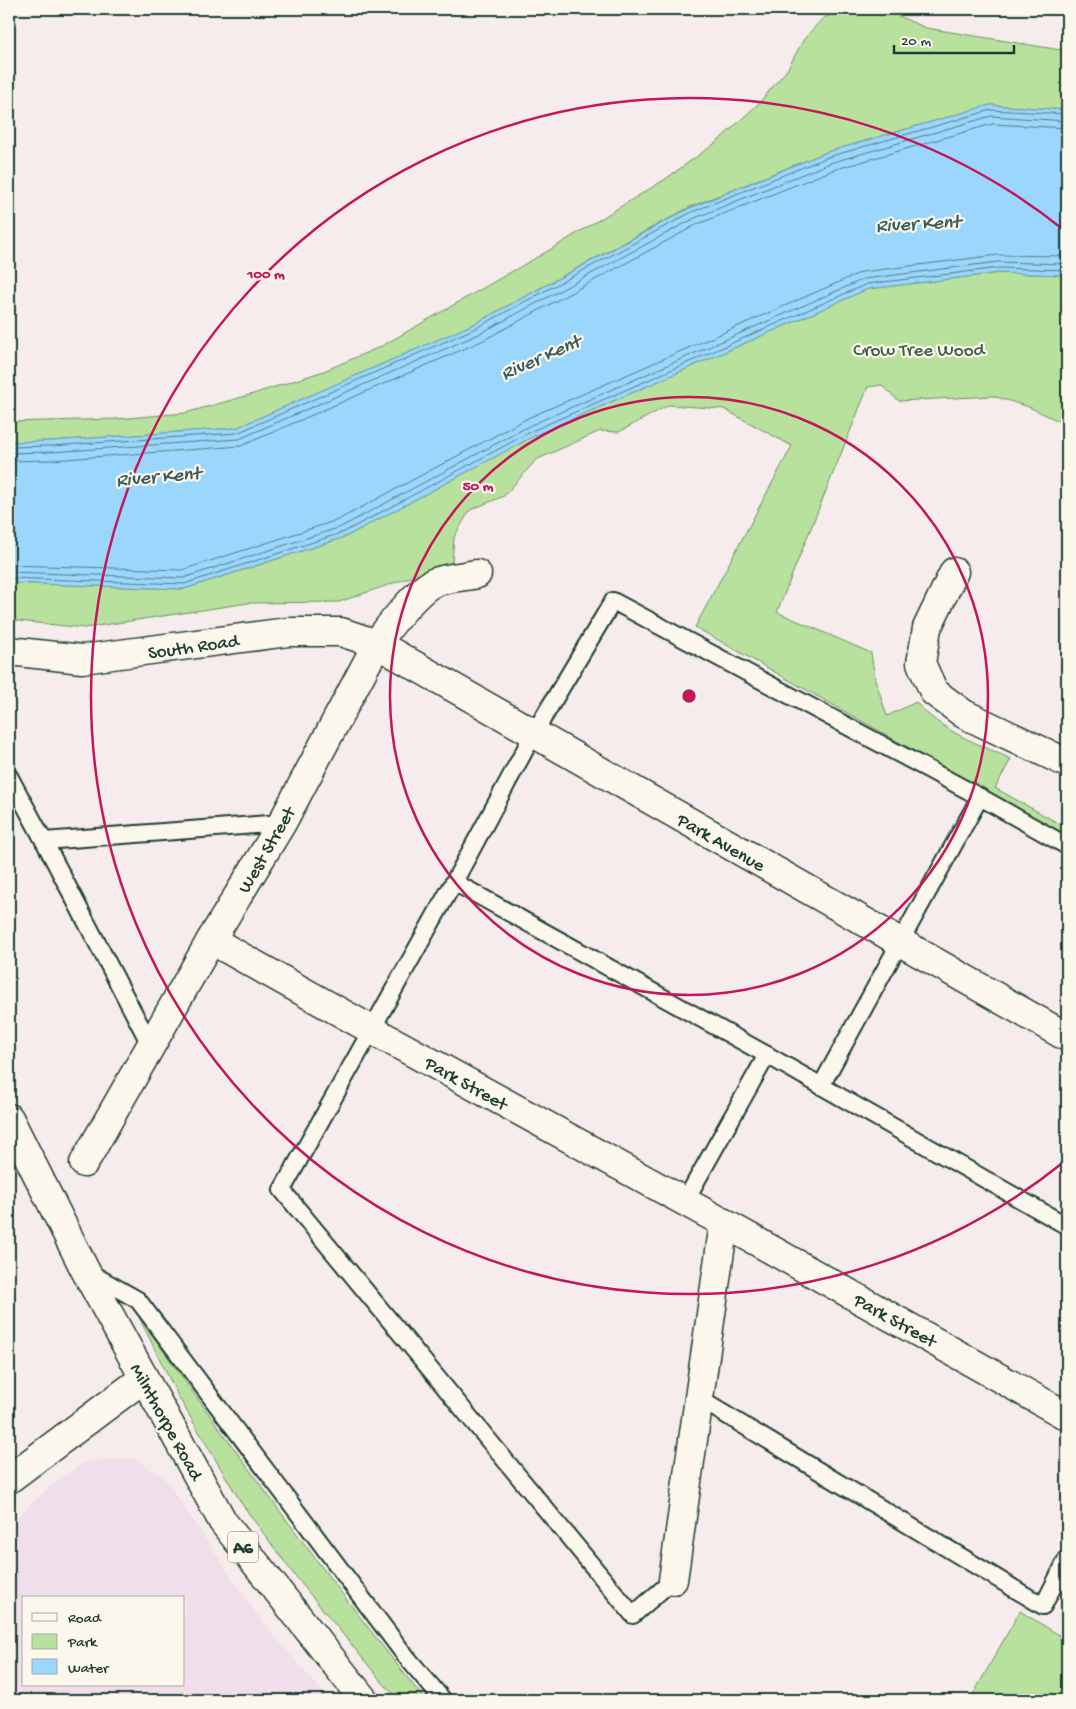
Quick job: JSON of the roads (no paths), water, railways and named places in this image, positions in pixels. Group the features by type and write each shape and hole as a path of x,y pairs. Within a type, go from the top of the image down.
{"main road":[{"path":"954,572 927,628 921,663 934,692 964,714 1067,763"},
{"name":"West Street","path":"84,1163 211,940 282,823 387,628 432,583 454,577 466,577 477,574"},
{"name":"South Road","path":"9,651 82,659 288,632 341,632 377,644"},
{"name":"Park Avenue","path":"377,644 1067,1037"},
{"name":"Park Street","path":"211,940 724,1222 1067,1416"},
{"name":"Milnthorpe Road","path":"9,1118 85,1270 223,1522 364,1700"},
{"path":"672,1580 724,1222"},
{"path":"9,1480 144,1378"}],"lane":[{"path":"672,1580 633,1615 282,1190 454,882 534,733 613,601 980,797 1067,846"},
{"path":"9,776 151,1046"},
{"path":"821,1086 980,797"},
{"path":"44,841 282,823"},
{"path":"454,882 767,1055 1067,1226"},
{"path":"684,1201 767,1055"},
{"path":"85,1270 138,1300 404,1654 443,1700"},
{"path":"698,1398 1043,1606 1067,1559"}],"water":[{"name":"River Kent","path":"990,105 1067,110 1067,275 999,273 868,289 536,435 345,537 184,589 9,583 9,442 51,441 236,428 474,324 690,208 827,152"}],"park label":[{"name":"Crow Tree Wood","path":"919,348"}]}
